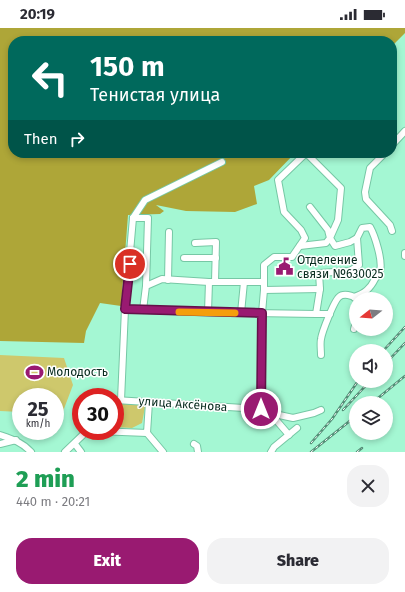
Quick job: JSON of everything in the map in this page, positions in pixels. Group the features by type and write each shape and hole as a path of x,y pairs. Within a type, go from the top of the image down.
{"street":[{"path":"397,140 405,131"},
{"path":"261,409 264,265 274,257 292,257 305,238 301,230 284,212 278,180 301,158"},
{"path":"300,246 326,243 330,238 338,220 341,188 311,158"},
{"path":"380,158 370,168 365,192 366,199 390,225 392,231"},
{"path":"119,388 133,218 145,200 222,162"},
{"path":"310,207 328,230 330,238 335,246 350,242 357,238"},
{"path":"133,218 148,218 146,286 143,310"},
{"path":"316,314 320,289 319,273 350,272 359,265 357,238 362,228 370,227 374,235 378,251 380,270 373,285 366,292"},
{"path":"168,280 169,232"},
{"path":"195,243 216,242 216,258 208,312"},
{"path":"184,258 216,258"},
{"path":"146,286 162,279 212,282 264,282"},
{"path":"241,313 244,282"},
{"path":"264,290 320,289"},
{"path":"322,355 320,339 330,314 338,298 345,295 349,296"},
{"path":"125,309 330,314"},
{"name":"улица Аксёнова","path":"124,400 261,409 270,414 289,435"},
{"path":"149,402 147,433 163,452"},
{"path":"270,414 293,418 321,410"},
{"path":"271,452 274,447 297,428"},
{"path":"124,432 147,433"},
{"path":"0,434 12,438"},
{"path":"0,444 16,440 27,447 31,452"},
{"path":"65,452 78,440"},
{"path":"74,444 81,452"},
{"path":"194,444 197,446 198,452"}],"shaded area":[{"path":"0,28 405,28 405,33 397,41 397,36 8,36 8,158 290,158 269,180 254,186 257,204 235,212 186,211 156,205 164,211 160,214 128,215 121,306 100,303 86,331 84,343 0,341"},
{"name":"Молодость","path":"0,355 64,358 73,385 64,409 64,388 12,388 12,412 0,411"},
{"path":"124,403 141,404 145,407 142,423 132,428 124,428"}],"railway":[{"path":"389,344 405,327"},
{"path":"393,356 405,343"},
{"path":"381,396 405,376"},
{"path":"311,443 332,419 353,388"},
{"path":"343,410 363,388"},
{"path":"311,452 349,422"},
{"path":"357,452 362,448"}],"slow traffic":[{"path":"179,312 235,313"}],"place":[{"name":"Отделение связи №630025","path":"284,267"},
{"name":"Молодость","path":"34,372"}],"route":[{"path":"130,264 125,309 262,313 261,409"}]}
